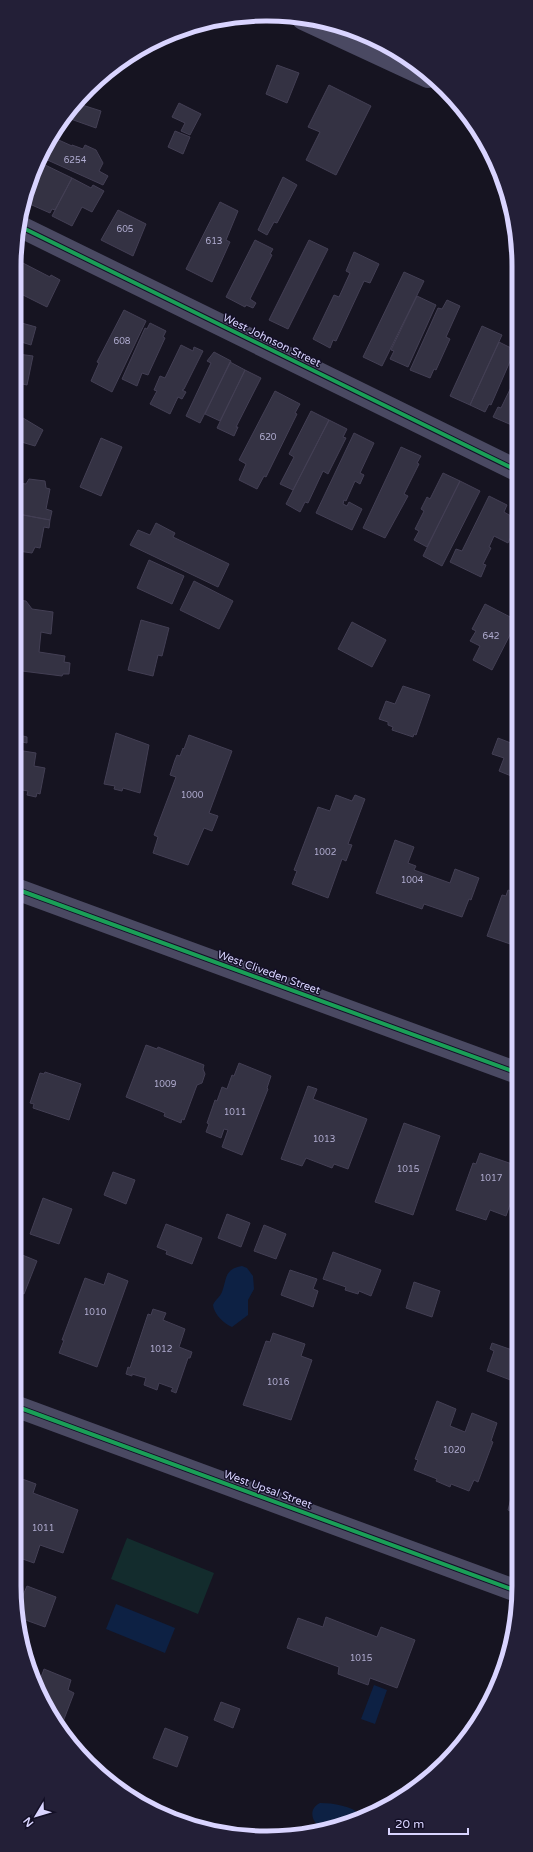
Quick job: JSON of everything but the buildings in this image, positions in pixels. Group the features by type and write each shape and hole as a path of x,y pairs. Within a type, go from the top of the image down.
{"street":[{"path":"321,27 414,71"},
{"name":"West Johnson Street","path":"24,229 512,468"},
{"name":"West Cliveden Street","path":"21,891 512,1071"},
{"name":"West Upsal Street","path":"21,1408 512,1589"}],"green space":[{"path":"127,1538 214,1573 198,1614 111,1579"}],"water":[{"path":"242,1266 247,1268 253,1276 254,1289 248,1300 248,1315 232,1327 220,1318 215,1312 213,1305 222,1292 229,1272 236,1267"},
{"path":"116,1604 175,1628 165,1653 106,1629"},
{"path":"374,1685 387,1690 375,1724 361,1719"},
{"path":"320,1803 331,1804 353,1809 358,1813 330,1823 318,1825 315,1822 312,1814 316,1806"}],"cycle path":[{"path":"24,229 512,468"},
{"path":"21,891 512,1071"},
{"path":"21,1408 512,1589"}]}
